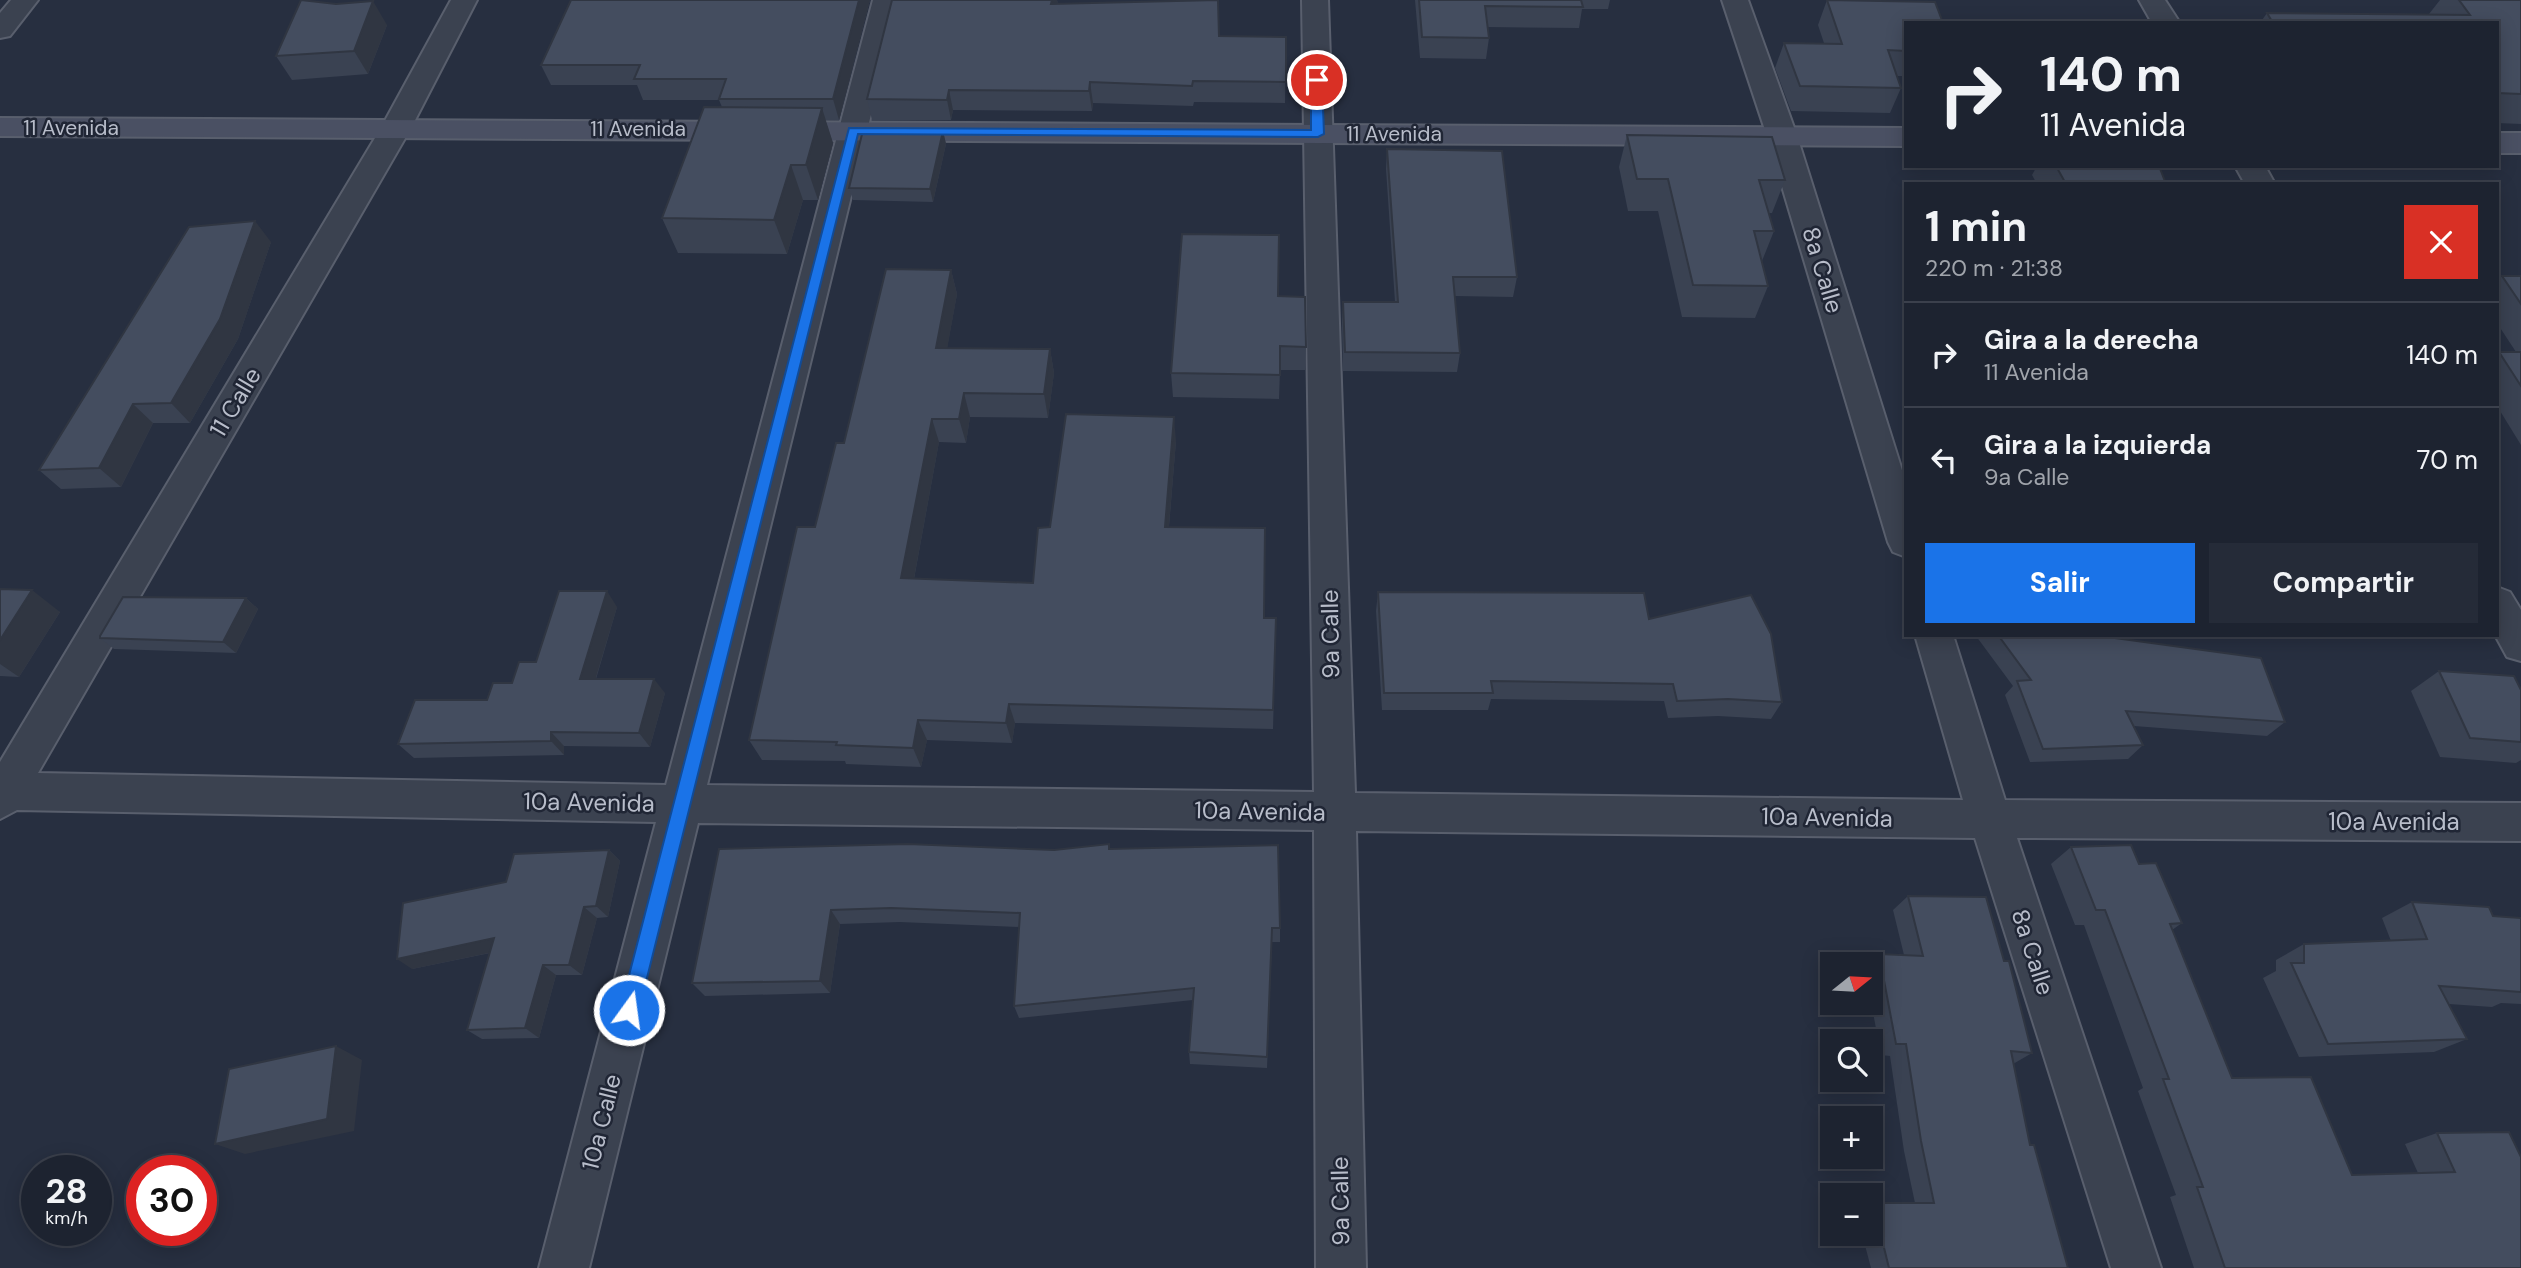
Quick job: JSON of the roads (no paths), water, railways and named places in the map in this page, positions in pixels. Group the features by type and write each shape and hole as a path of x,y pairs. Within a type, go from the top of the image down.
{"street":[{"path":"0,30 26,0"},
{"name":"11 Calle","path":"2,794 396,128 464,0"},
{"name":"10a Calle","path":"564,1268 887,0"},
{"name":"9a Calle","path":"1315,0 1335,812 1341,1268"},
{"name":"8a Calle","path":"1735,0 1782,136 1904,535"},
{"path":"2152,0 2165,21"},
{"name":"11 Avenida","path":"0,128 1904,137"},
{"path":"2499,143 2521,144"},
{"path":"2499,606 2521,645"},
{"name":"8a Calle","path":"1935,637 1990,819 2136,1268"},
{"name":"10a Avenida","path":"2,794 1335,812 2521,822"}]}
